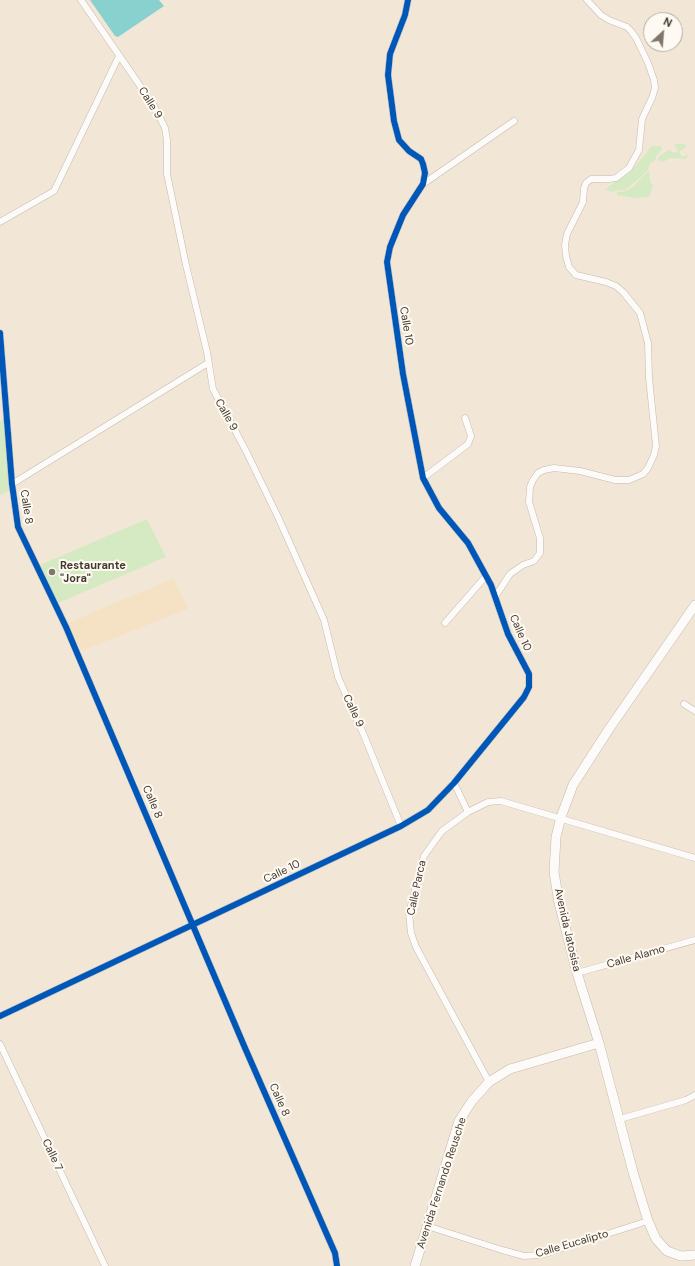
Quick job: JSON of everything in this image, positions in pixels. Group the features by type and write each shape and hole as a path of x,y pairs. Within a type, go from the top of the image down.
{"street":[{"name":"Calle 9","path":"81,0 154,106 165,128 167,140 167,174 208,363 210,379 216,396 246,451 278,517 324,620 338,677 364,733 401,826"},
{"path":"408,0 405,15 390,54 388,75 394,121 399,140 409,151 421,159 425,173 423,184"},
{"path":"495,597 510,574 534,561 540,553 540,538 529,502 530,487 538,473 554,468 580,471 615,480 629,480 642,474 648,468 654,456 656,446 649,378 648,343 640,313 623,292 616,286 606,282 576,275 569,267 566,256 567,234 583,202 586,183 591,179 616,178 629,168 639,150 642,119 655,88 648,63 632,31 601,15 587,0"},
{"path":"0,222 54,191 119,56"},
{"path":"423,184 514,121"},
{"name":"Calle 10","path":"0,1016 194,926 401,826 428,810 454,783 524,697 529,687 529,674 508,634 486,576 468,542 439,508 424,478 403,374 387,262 390,248 403,215 423,184"},
{"name":"Calle 8","path":"0,333 12,484 17,520 21,534 66,627 245,1048 335,1253 337,1266"},
{"path":"12,484 208,363"},
{"path":"424,478 468,444 471,436 465,418"},
{"path":"445,623 486,576"},
{"name":"Avenida Jatosisa","path":"695,605 609,729 573,785 556,837 554,872 559,903 577,973 599,1043 648,1221 656,1240 667,1251 681,1256 695,1256"},
{"path":"684,704 695,711"},
{"path":"454,783 468,812"},
{"name":"Calle Parca","path":"489,1082 416,947 411,932 409,913 424,856 442,831 468,812 488,802 500,801 695,858"},
{"name":"Calle Alamo","path":"577,973 695,940"},
{"name":"Avenida Fernando Reusche","path":"416,1266 459,1121 472,1101 489,1082 510,1069 599,1043"},
{"name":"Calle 7","path":"0,1044 105,1266"},
{"path":"620,1119 686,1100 695,1095"},
{"name":"Calle Eucalipto","path":"427,1226 524,1256 541,1255 648,1221"}],"shaded area":[{"path":"174,578 188,609 81,651 68,623"}],"green space":[{"path":"674,144 685,144 686,147 679,152 682,157 689,154 686,159 670,158 663,162 658,160 659,156 669,150 674,153 678,151"},
{"path":"661,146 662,149 641,177 625,190 612,192 606,190 632,170 650,147"},
{"path":"648,171 650,181 653,186 649,197 634,198 617,195 617,192 626,191 633,187"},
{"path":"4,419 9,491 0,495 0,421"},
{"path":"147,519 166,557 58,603 40,565"}],"water":[{"path":"90,0 159,0 164,6 118,37 115,36"}],"cycle path":[{"path":"0,1016 401,826 428,810 454,783 524,697 529,687 529,674 508,634 491,585 468,543 439,508 423,478 403,374 387,262 390,247 403,215 423,184 425,173 421,159 409,151 399,140 394,121 388,75 390,54 405,15 408,0"},
{"path":"0,333 12,484 18,527 66,627 245,1048 335,1253 337,1266"}],"place":[{"name":"Restaurante \"Jora\"","path":"52,572"}]}
